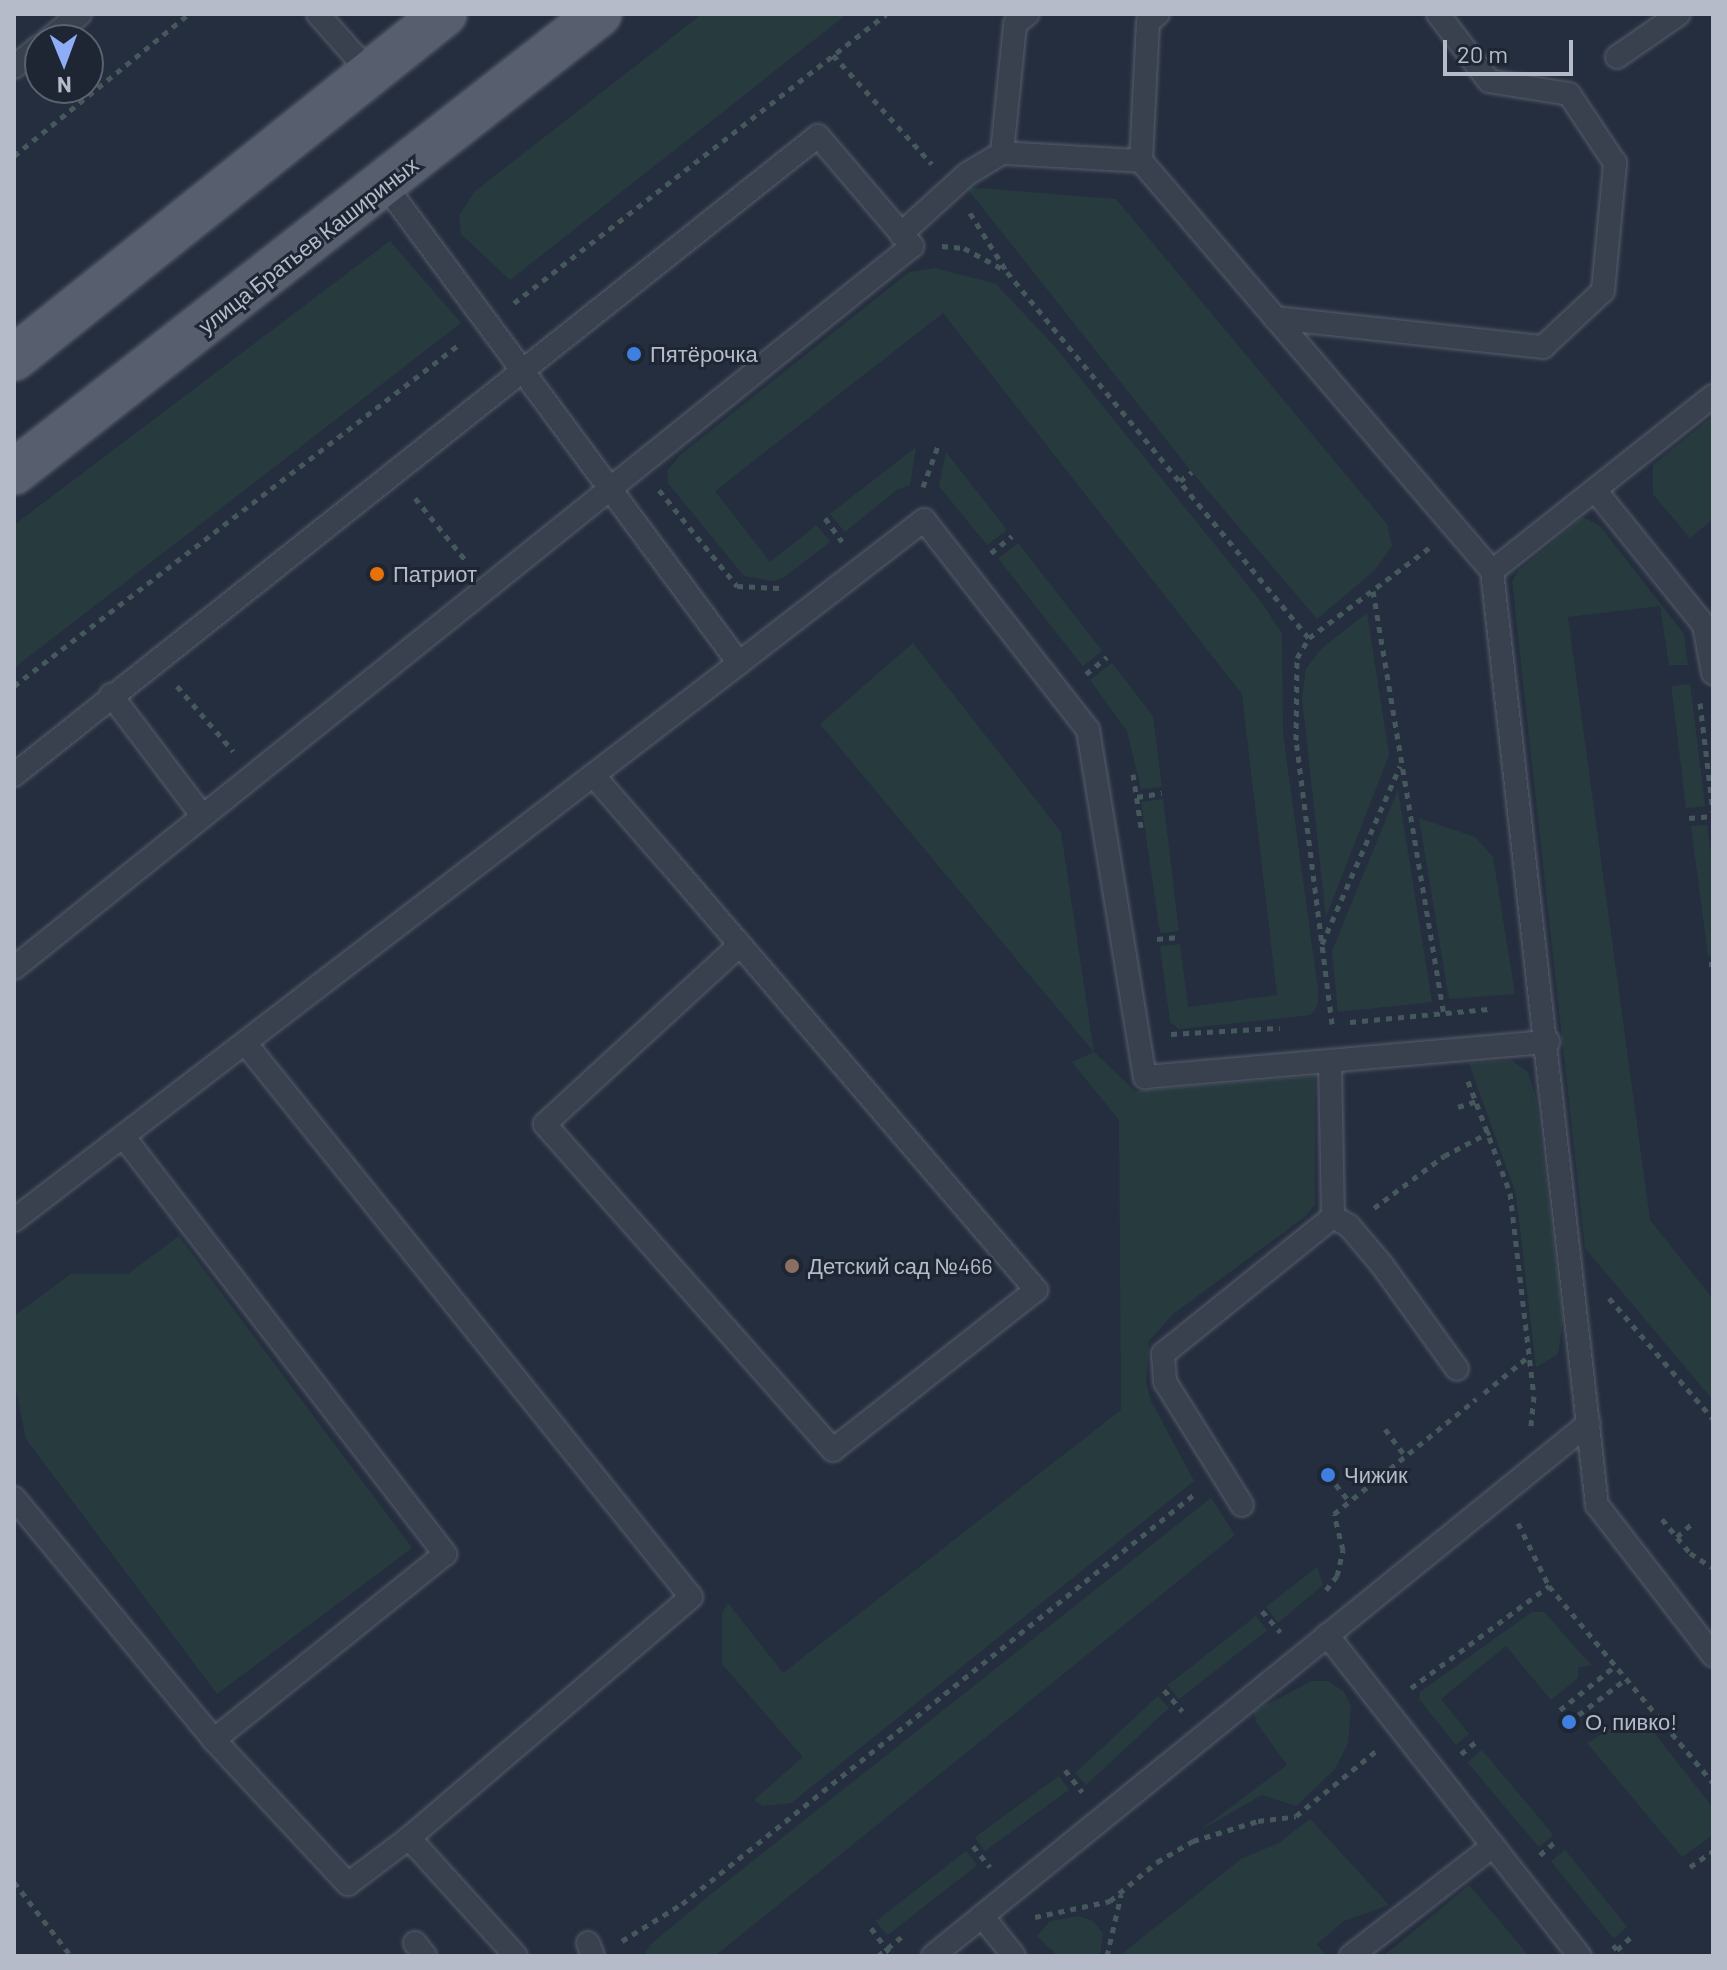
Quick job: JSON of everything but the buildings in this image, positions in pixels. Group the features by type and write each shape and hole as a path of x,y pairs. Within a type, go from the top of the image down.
{"main road":[{"path":"14,358 444,14"},
{"name":"улица Братьев Кашириных","path":"14,472 385,185 599,14"}],"lane":[{"path":"318,14 370,73"},
{"path":"1002,153 1015,24 1028,14"},
{"path":"1158,14 1148,22 1141,161 1492,571 1548,1042 1597,1505 1706,1630 1713,1655"},
{"path":"1275,318 1543,347 1603,291 1615,163 1569,94 1489,81 1438,14"},
{"path":"1617,57 1679,14"},
{"path":"14,775 818,136 906,240"},
{"path":"14,968 201,814 611,490 906,240 953,186 1002,153 1141,161"},
{"path":"385,185 739,663"},
{"path":"1492,571 1713,396"},
{"path":"1595,490 1704,625 1713,674"},
{"path":"14,1220 924,520 1088,730 1145,1077 1548,1042"},
{"path":"111,695 201,814"},
{"path":"593,775 740,945 1036,1290 833,1450 545,1124 740,945"},
{"path":"14,1498 214,1740 348,1884 409,1838 691,1597 245,1043"},
{"path":"1330,1061 1341,1222 1457,1369"},
{"path":"123,1136 445,1554 214,1740"},
{"path":"1242,1505 1165,1382 1163,1354 1341,1222"},
{"path":"933,1956 1589,1423"},
{"path":"1327,1635 1580,1956"},
{"path":"409,1838 516,1956"},
{"path":"1351,1956 1493,1846"},
{"path":"982,1916 1014,1956"}],"path":[{"path":"14,156 189,14"},
{"path":"14,686 886,14"},
{"path":"833,55 953,186 1007,272 1309,638"},
{"path":"906,240 964,248 1007,272"},
{"path":"923,489 939,443"},
{"path":"1179,481 1192,472"},
{"path":"405,503 414,496 467,561"},
{"path":"825,518 843,542"},
{"path":"1332,1024 1293,692 1297,658 1309,638 1456,528"},
{"path":"987,555 1012,536"},
{"path":"1373,591 1444,1013"},
{"path":"1080,677 1107,657"},
{"path":"189,677 177,687 232,751"},
{"path":"1704,735 1713,736"},
{"path":"1322,945 1401,765"},
{"path":"1137,797 1162,793"},
{"path":"1689,818 1713,816"},
{"path":"1156,939 1179,937"},
{"path":"1456,1050 1490,1132 1510,1193 1530,1356 1531,1430 1509,1488"},
{"path":"1458,1107 1477,1101"},
{"path":"1341,1222 1444,1156 1490,1132"},
{"path":"1571,1254 1713,1419"},
{"path":"1314,1600 1337,1576 1343,1550 1333,1517 1530,1356"},
{"path":"1385,1429 1406,1457"},
{"path":"597,1950 682,1904 1220,1474"},
{"path":"1328,1475 1350,1502"},
{"path":"1662,1519 1677,1537 1713,1568"},
{"path":"1677,1537 1695,1521"},
{"path":"1520,1533 1549,1586 1713,1783"},
{"path":"1403,1694 1549,1586"},
{"path":"1265,1639 1290,1619"},
{"path":"1560,1710 1615,1666"},
{"path":"1569,1722 1626,1679"},
{"path":"1169,1718 1192,1699"},
{"path":"1020,1920 1096,1906 1122,1894 1157,1862 1193,1841 1258,1821 1296,1816 1404,1733"},
{"path":"1457,1758 1476,1742"},
{"path":"1448,1747 1466,1769"},
{"path":"1069,1800 1091,1781"},
{"path":"1538,1856 1557,1840"},
{"path":"1529,1845 1548,1868"},
{"path":"1690,1867 1713,1851"},
{"path":"977,1875 1000,1856"},
{"path":"14,1882 71,1956"},
{"path":"1107,1956 1122,1894"},
{"path":"871,1928 892,1956"},
{"path":"878,1956 909,1930"},
{"path":"1617,1950 1634,1934"},
{"path":"1607,1938 1622,1956"}],"green space":[{"path":"702,14 847,14 510,280 461,234 459,216 474,192"},
{"path":"966,187 1116,199 1387,524 1392,546 1374,571 1317,619 1192,472"},
{"path":"390,241 461,323 14,668 14,525"},
{"path":"935,268 996,284 1055,347 1262,603 1282,634 1283,734 1318,989 1318,1005 1311,1015 1179,1029 1170,1022 1160,946 1180,944 1188,1007 1277,995 1242,694 943,313 715,491 770,562 817,525 830,542 783,578 772,581 744,576 668,483 668,470 680,455 909,272"},
{"path":"1713,416 1713,519 1690,538 1653,494 1653,465"},
{"path":"916,447 910,485 898,489 845,532 830,514"},
{"path":"946,452 1007,530 987,545 939,486"},
{"path":"1583,517 1600,526 1684,634 1688,665 1669,665 1660,606 1568,617 1650,1220 1713,1299 1713,1400 1585,1248 1512,582 1518,571"},
{"path":"1018,543 1102,651 1083,666 998,558"},
{"path":"1367,613 1389,755 1326,917 1302,698 1306,669 1321,649"},
{"path":"913,643 1061,832 1094,1052 820,724"},
{"path":"1112,663 1153,716 1162,787 1141,789 1127,731 1090,680"},
{"path":"1690,684 1705,806 1686,808 1671,686"},
{"path":"1398,790 1432,1002 1338,1012 1332,951"},
{"path":"1163,799 1179,931 1160,933 1141,802"},
{"path":"1419,818 1475,837 1493,857 1515,994 1449,999"},
{"path":"1707,825 1713,869 1713,955 1708,956 1691,826"},
{"path":"1094,1052 1135,1091 1315,1076 1315,1204 1306,1216 1173,1314 1149,1341 1146,1381 1151,1401 1194,1481 791,1803 763,1806 754,1800 803,1757 722,1664 722,1614 728,1603 783,1673 1121,1410 1119,1120 1072,1062"},
{"path":"1511,1060 1528,1072 1536,1098 1563,1320 1558,1354 1536,1367 1516,1194 1469,1063"},
{"path":"179,1236 412,1548 217,1694 26,1439 14,1379 14,1316 71,1274 128,1274"},
{"path":"1211,1498 1235,1535 715,1956 644,1956 650,1945 710,1895"},
{"path":"1317,1567 1323,1585 1278,1623 1266,1607"},
{"path":"1532,1612 1544,1612 1592,1666 1578,1667 1578,1678 1551,1700 1506,1646 1441,1699 1469,1734 1456,1745 1419,1699 1420,1692"},
{"path":"1256,1616 1267,1630 1179,1699 1168,1685"},
{"path":"1312,1681 1328,1681 1344,1692 1351,1707 1348,1743 1335,1769 1296,1806 1262,1795 1199,1831 1287,1765 1256,1722 1254,1711"},
{"path":"1158,1696 1169,1708 1086,1785 1075,1773"},
{"path":"1631,1716 1648,1725 1713,1808 1713,1835 1682,1857 1587,1743"},
{"path":"1482,1750 1553,1835 1539,1847 1467,1762"},
{"path":"1059,1776 1069,1790 985,1851 975,1837"},
{"path":"1310,1819 1389,1905 1344,1921 1317,1944 1326,1956 1119,1956 1241,1859 1279,1843"},
{"path":"1565,1850 1627,1927 1613,1938 1551,1861"},
{"path":"966,1851 977,1865 887,1935 876,1921"},
{"path":"1469,1885 1529,1956 1383,1956 1409,1935"},
{"path":"1079,1916 1093,1921 1103,1933 1100,1956 1058,1956 1037,1936 1050,1921"}],"place":[{"name":"Пятёрочка","path":"634,354"},
{"name":"Патриот","path":"377,574"},
{"name":"Детский сад №466","path":"792,1266"},
{"name":"Чижик","path":"1328,1475"},
{"name":"О, пивко!","path":"1569,1722"}]}
